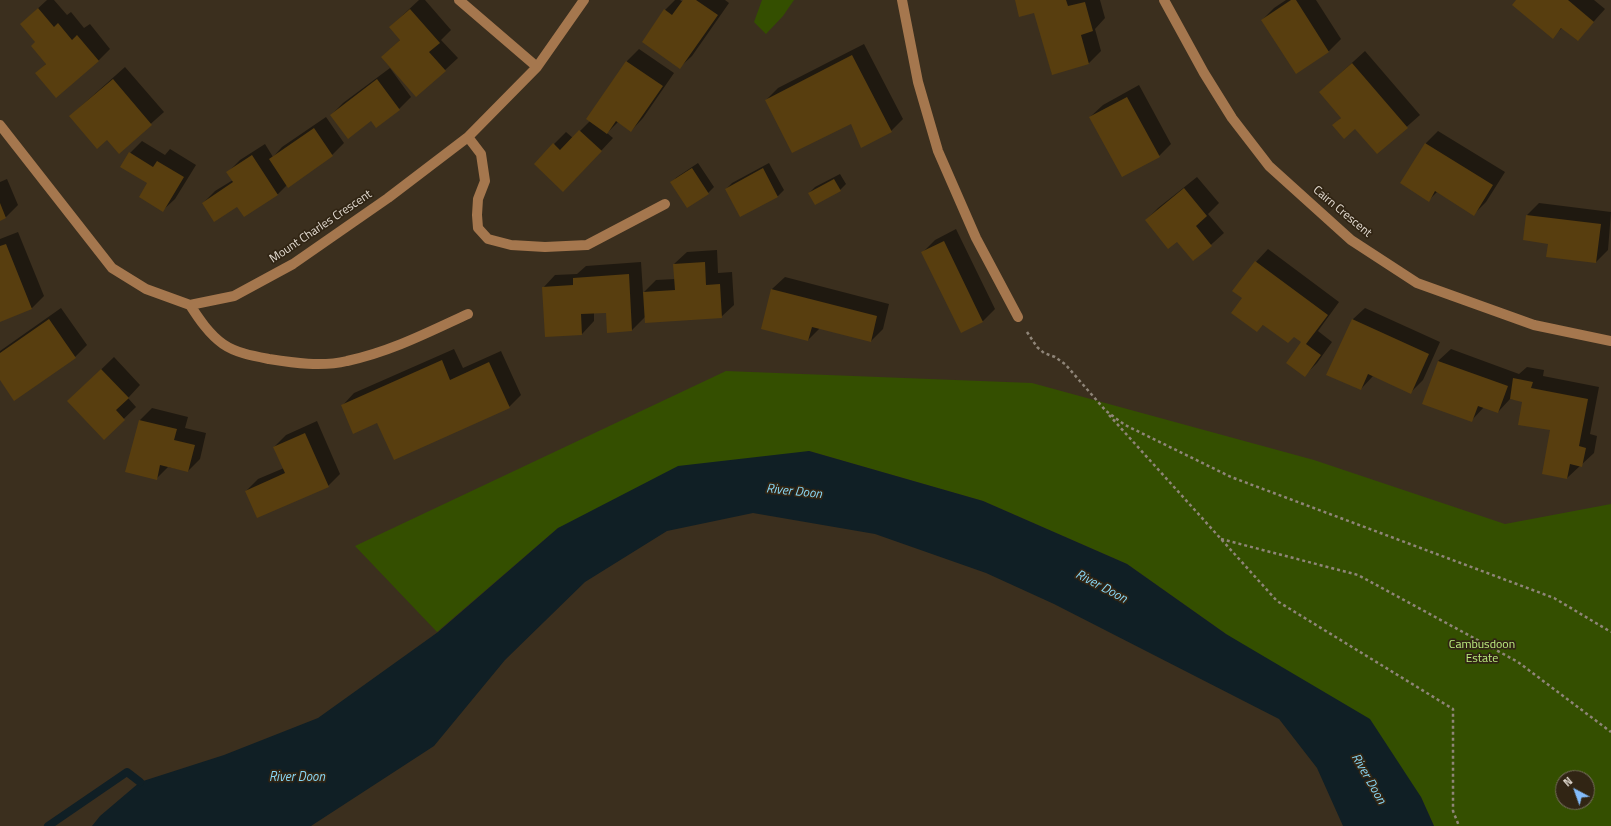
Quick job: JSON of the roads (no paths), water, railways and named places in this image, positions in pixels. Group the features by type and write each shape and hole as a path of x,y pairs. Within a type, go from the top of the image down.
{"street":[{"path":"458,0 537,67"},
{"name":"Mount Charles Crescent","path":"190,305 234,296 293,264 388,198 468,138 537,67 584,0"},
{"path":"902,0 918,82 938,151 976,238 1018,316"},
{"name":"Cairn Crescent","path":"1164,0 1204,73 1241,130 1270,166 1351,240 1417,283 1534,325 1611,341"},
{"path":"0,125 112,268 146,289 190,305 205,327 223,344 237,351 251,356 281,361 315,364 346,362 394,348 468,314"},
{"path":"468,138 481,154 485,181 478,199 478,228 488,239 511,245 545,247 587,245 665,204"}],"water":[{"name":"River Doon","path":"809,451 983,501 1127,564 1226,634 1370,719 1421,797 1434,826 1343,826 1317,768 1279,719 1054,604 986,573 875,534 753,513 667,531 585,582 505,660 434,746 311,826 92,826 100,816 140,782 224,755 318,718 438,632 558,528 678,466"}],"waterway":[{"path":"48,826 127,772 140,782"}],"park label":[{"name":"Cambusdoon Estate","path":"1482,652"}]}
